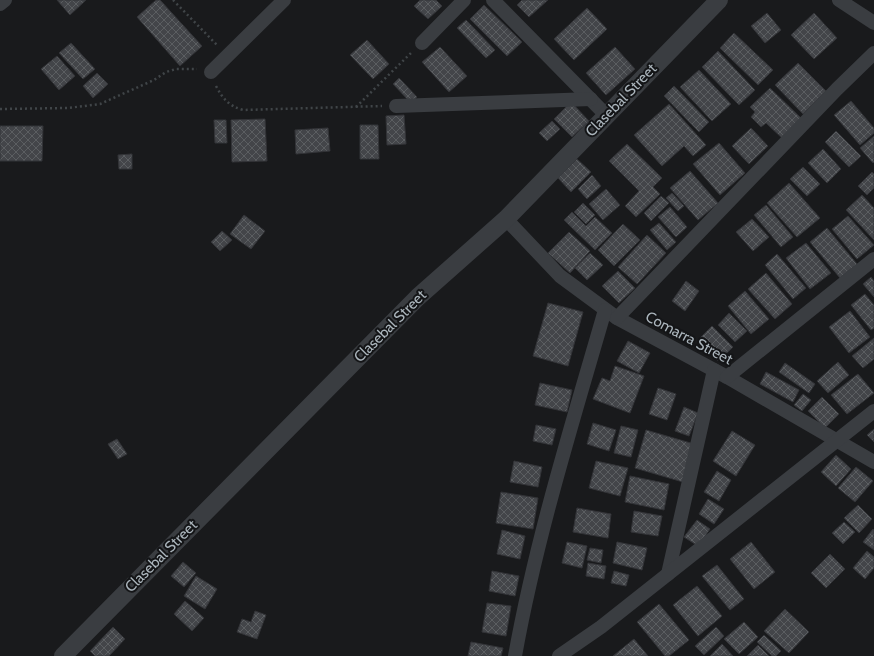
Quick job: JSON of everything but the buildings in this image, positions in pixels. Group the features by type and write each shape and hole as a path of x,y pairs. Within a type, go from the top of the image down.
{"street":[{"path":"0,4 5,0"},
{"path":"211,72 284,0"},
{"path":"422,43 464,0"},
{"path":"493,0 606,115"},
{"name":"Clasebal Street","path":"63,656 418,297 506,219 719,0"},
{"path":"839,0 874,23"},
{"path":"617,318 837,89 874,53"},
{"path":"396,106 590,100"},
{"name":"Comarra Street","path":"506,219 560,276 617,318 727,377 874,462"},
{"path":"727,377 874,258"},
{"path":"515,656 520,628 554,488 605,310"},
{"path":"668,574 714,370"},
{"path":"558,656 601,627 874,411"}],"path":[{"path":"173,0 227,55"},
{"path":"356,107 422,43"},
{"path":"0,109 68,108 100,104 154,80 166,72 176,69 189,68 211,72 222,97 231,107 243,110 396,106"}]}
